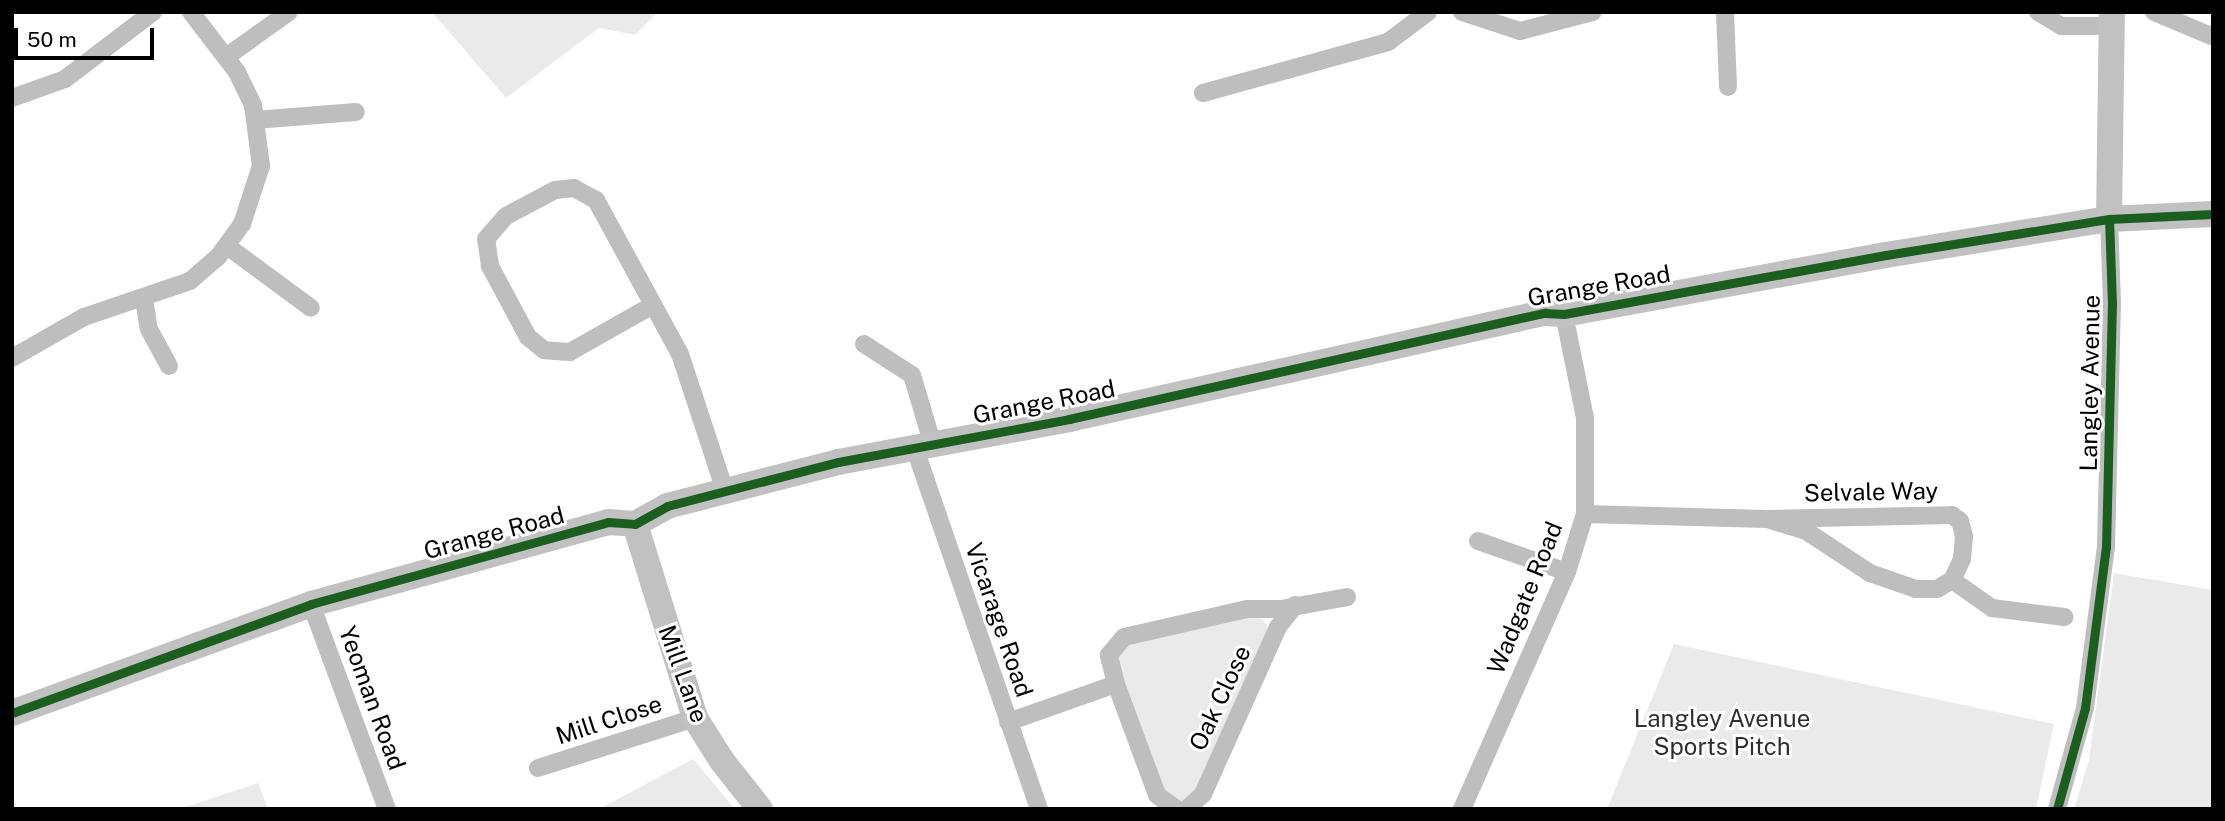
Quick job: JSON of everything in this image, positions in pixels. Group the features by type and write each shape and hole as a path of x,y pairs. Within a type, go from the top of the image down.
{"street":[{"path":"12,98 65,79 153,12"},
{"path":"12,358 73,322 190,281 227,246 250,204 261,166 256,120 246,88 191,12"},
{"path":"226,57 289,12"},
{"path":"1203,93 1388,42 1428,12"},
{"path":"1462,12 1520,31 1593,12"},
{"path":"1725,12 1728,87"},
{"path":"2039,12 2061,26 2112,19 2109,219"},
{"path":"2154,12 2211,36"},
{"path":"256,120 356,112"},
{"path":"653,305 570,352 544,349 528,337 490,266 486,239 496,224 545,195 566,187 582,190 601,207 653,305 691,379 725,491"},
{"name":"Grange Road","path":"12,713 311,604 608,522 635,524 667,506 923,444 1069,419 1545,313 1564,314 1873,257 2109,219 2213,214"},
{"name":"Langley Avenue","path":"2057,809 2085,708 2106,547 2112,304 2109,219"},
{"path":"227,246 312,307"},
{"path":"144,299 149,329 169,366"},
{"name":"Wadgate Road","path":"1462,809 1567,572 1585,514 1585,418 1564,314"},
{"name":"Vicarage Road","path":"864,344 912,375 923,444 1008,722 1039,809"},
{"name":"Selvale Way","path":"1585,514 1767,519 1955,516 1964,536 1962,559 1952,580 1927,591 1894,584 1806,531 1767,519"},
{"name":"Mill Lane","path":"635,524 695,718 722,761 760,809"},
{"path":"1479,541 1567,572"},
{"path":"1952,580 1992,608 2064,617"},
{"name":"Oak Close","path":"1176,809 1157,795 1108,655 1124,637 1247,609 1347,597"},
{"name":"Yeoman Road","path":"311,604 387,809"},
{"name":"Oak Close","path":"1186,809 1203,794 1278,627 1295,605"},
{"path":"1008,722 1116,684"},
{"name":"Mill Close","path":"538,768 695,718"}],"green space":[{"path":"432,12 658,12 635,35 599,28 506,98"},
{"path":"2114,573 2213,590 2213,809 2074,809 2089,760"},
{"path":"1251,615 1263,620 1270,630 1193,798 1178,804 1162,792 1114,664 1121,645"},
{"name":"Langley Avenue Sports Pitch","path":"1674,644 2054,724 2036,809 1607,809"},
{"path":"693,759 735,809 599,809"},
{"path":"258,783 268,809 179,809"}],"cycle path":[{"path":"12,713 311,604 608,522 635,524 667,506 838,462 1069,419 1545,313 1564,314 1886,255 2109,219 2213,214"},
{"path":"2057,809 2085,708 2106,547 2112,304 2109,219"}]}
